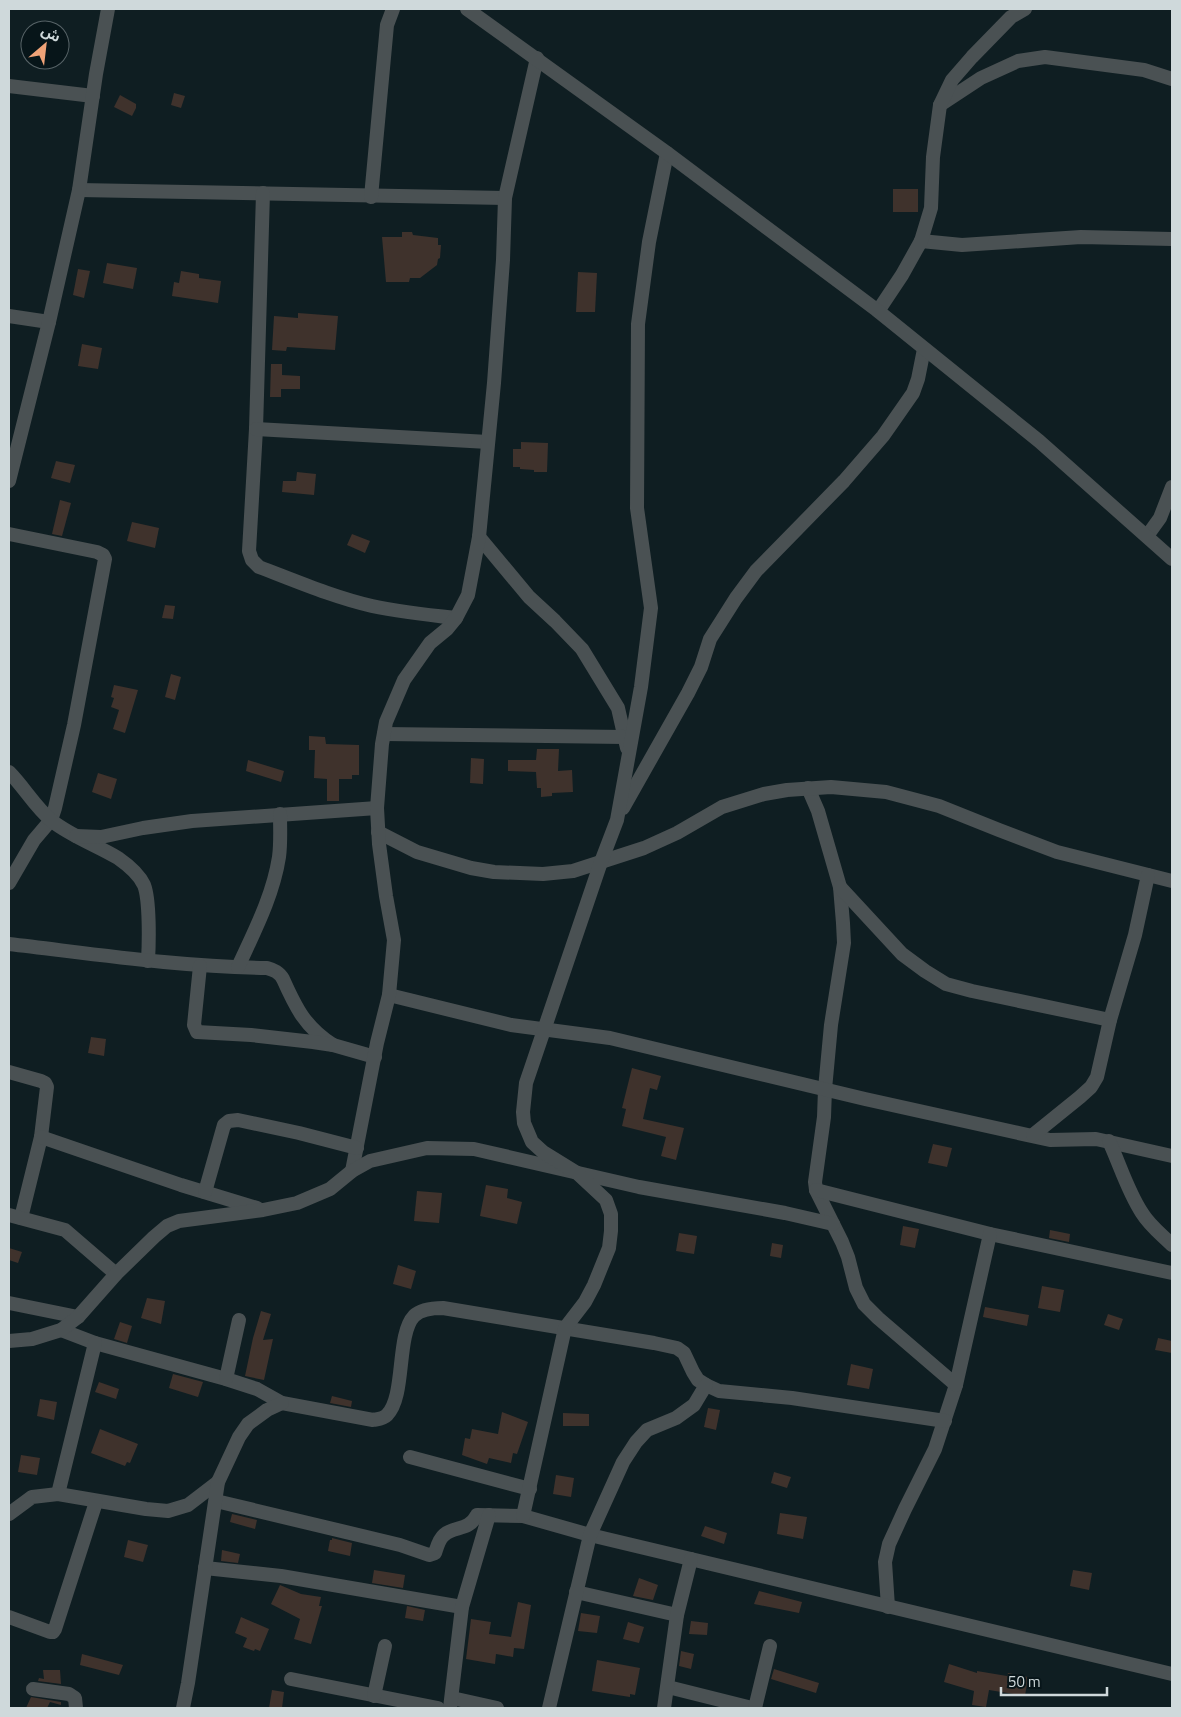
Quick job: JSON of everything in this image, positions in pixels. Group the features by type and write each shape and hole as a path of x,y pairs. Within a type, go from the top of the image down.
{"street":[{"path":"9,481 15,427 49,322 79,190 108,9"},
{"path":"371,197 387,25 393,9"},
{"path":"467,9 537,58 878,311 1039,442 1172,559"},
{"path":"878,311 902,275 921,241 931,208 933,157 940,105 952,80 1011,17 1024,9"},
{"path":"940,105 982,78 1018,61 1045,57 1144,70 1172,79"},
{"path":"352,1171 389,995 394,940 378,832 377,808 384,734 386,722 404,680 430,643 447,629 456,618 468,595 479,538 488,442 503,260 505,198 537,58"},
{"path":"9,86 93,96"},
{"path":"617,820 641,687 651,608 637,508 638,324 649,242 666,153"},
{"path":"79,190 371,197 505,198"},
{"path":"263,193 256,429 249,552 252,560 259,567 317,589 371,606 456,618"},
{"path":"921,241 962,245 1081,238 1172,239"},
{"path":"9,316 49,322"},
{"path":"523,1516 564,1328 584,1302 594,1285 609,1248 611,1214 606,1200 577,1173 532,1142 524,1123 523,1112 526,1083 601,862 617,820 701,667 710,639 756,571 844,481 883,436 913,393 924,349"},
{"path":"256,429 488,442"},
{"path":"1147,536 1166,516 1172,487"},
{"path":"9,534 98,552 105,557 74,725 51,820 34,840 9,884"},
{"path":"479,538 529,598 563,628 582,648 618,708 628,754"},
{"path":"384,734 624,736"},
{"path":"9,772 51,820 117,858 141,879 147,900 148,961"},
{"path":"378,832 417,852 471,868 494,872 543,874 572,871 644,848 677,833 722,807 764,794 787,790 831,787 886,792 939,806 1057,852 1172,881"},
{"path":"808,788 818,811 840,887 844,943 831,1025 824,1117 815,1182 816,1190 848,1257 856,1288 864,1304 956,1385"},
{"path":"76,836 101,837 143,828 192,821 377,808"},
{"path":"238,967 258,925 277,871 280,855 280,814"},
{"path":"1033,1136 1091,1087 1097,1077 1110,1020 1135,935 1148,875"},
{"path":"840,887 902,954 946,984 1110,1020"},
{"path":"9,944 200,966 267,968 280,973 301,1016 312,1029 333,1045"},
{"path":"200,966 194,1026 197,1032 251,1035 333,1045 375,1057"},
{"path":"389,995 511,1024 610,1038 1033,1136 1059,1140 1087,1139 1109,1141 1172,1156"},
{"path":"9,1072 41,1081 47,1087 41,1137 15,1216 68,1232 116,1274"},
{"path":"205,1192 224,1126 229,1120 238,1120 299,1133 357,1148"},
{"path":"41,1137 263,1210"},
{"path":"1109,1141 1136,1204 1152,1226 1172,1244"},
{"path":"9,1342 32,1339 61,1330 78,1317 116,1274 167,1226 185,1220 263,1210 297,1203 330,1189 352,1171 370,1161 427,1148 474,1149 639,1187 785,1213 833,1224"},
{"path":"816,1190 990,1234 1172,1273"},
{"path":"888,1607 885,1562 902,1515 935,1449 945,1421 956,1385 990,1234"},
{"path":"9,1303 78,1317"},
{"path":"61,1330 95,1343 226,1379 256,1390 282,1403 373,1420 381,1419 387,1415 394,1402 407,1327 415,1315 434,1308 450,1309 677,1348 684,1353 698,1380 718,1391 792,1398 945,1421"},
{"path":"226,1379 239,1320"},
{"path":"58,1494 95,1343"},
{"path":"549,1708 590,1535 623,1462 636,1442 647,1430 676,1418 694,1405 706,1386"},
{"path":"182,1708 188,1684 218,1482 239,1437 248,1424 267,1410 282,1403"},
{"path":"410,1457 530,1489"},
{"path":"9,1514 32,1498 58,1494 146,1510 168,1511 188,1505 218,1482"},
{"path":"216,1501 400,1546 429,1555 435,1552 440,1538 445,1533 469,1525 474,1522 477,1515 523,1516 590,1535 1172,1674"},
{"path":"9,1617 50,1632 55,1630 96,1502"},
{"path":"489,1515 462,1606 451,1703 497,1708"},
{"path":"664,1708 678,1615 690,1559"},
{"path":"205,1568 281,1576 462,1606"},
{"path":"576,1592 678,1615"},
{"path":"374,1696 385,1646"},
{"path":"668,1687 753,1708 770,1646"},
{"path":"291,1679 438,1708"},
{"path":"33,1689 69,1694 75,1698 76,1708"}],"building":[{"path":"174,93 185,96 181,108 171,105"},
{"path":"120,95 136,104 132,116 114,107"},
{"path":"893,189 918,189 918,212 893,212"},
{"path":"402,232 412,232 413,235 438,238 438,245 441,245 440,258 437,265 420,278 410,278 409,282 386,282 382,237 402,237"},
{"path":"107,263 137,268 133,289 103,283"},
{"path":"78,269 90,271 84,298 73,295"},
{"path":"181,271 199,274 199,278 221,281 218,303 172,296 174,282 179,283"},
{"path":"578,272 597,273 595,312 576,312"},
{"path":"298,313 338,316 335,350 287,347 286,351 272,350 274,316 298,318"},
{"path":"82,344 102,348 98,369 78,366"},
{"path":"271,364 282,364 282,375 300,376 300,389 281,389 281,397 270,397"},
{"path":"521,442 548,443 547,472 534,472 534,470 513,467 513,449 521,449"},
{"path":"56,461 75,465 70,483 51,478"},
{"path":"297,472 316,474 314,495 282,492 283,481 296,481"},
{"path":"60,500 71,503 62,536 52,534"},
{"path":"132,522 159,528 155,548 127,541"},
{"path":"352,534 370,541 365,553 347,545"},
{"path":"165,605 175,606 173,619 162,618"},
{"path":"171,674 181,677 175,700 165,697"},
{"path":"114,685 138,690 125,733 113,729 119,710 111,707 114,698 111,697"},
{"path":"309,736 325,737 326,744 359,745 359,775 352,775 352,779 339,779 339,801 327,801 327,779 314,778 315,750 309,750"},
{"path":"537,749 559,749 558,771 572,770 573,792 552,793 552,796 541,797 541,788 537,788 536,772 508,771 508,760 536,760"},
{"path":"471,758 484,759 483,784 470,783"},
{"path":"248,760 284,771 281,782 246,771"},
{"path":"98,773 117,779 111,799 92,792"},
{"path":"91,1037 106,1039 104,1056 88,1053"},
{"path":"632,1068 661,1076 657,1090 650,1088 643,1119 684,1128 676,1160 661,1156 666,1137 622,1126 626,1109 622,1108"},
{"path":"933,1144 952,1148 947,1167 928,1163"},
{"path":"486,1185 508,1189 507,1198 522,1202 517,1224 480,1216"},
{"path":"417,1191 442,1193 439,1223 414,1221"},
{"path":"903,1226 919,1229 915,1248 900,1245"},
{"path":"1050,1230 1070,1234 1069,1242 1049,1238"},
{"path":"679,1233 697,1236 694,1254 676,1251"},
{"path":"772,1243 783,1245 781,1258 770,1256"},
{"path":"9,1248 22,1252 18,1263 9,1260"},
{"path":"398,1265 416,1271 411,1289 393,1284"},
{"path":"1042,1286 1064,1290 1060,1312 1038,1308"},
{"path":"147,1298 165,1301 161,1324 141,1318"},
{"path":"985,1307 1029,1315 1027,1326 983,1317"},
{"path":"261,1311 271,1314 263,1340 273,1339 264,1380 245,1376"},
{"path":"1108,1314 1123,1319 1119,1330 1104,1325"},
{"path":"120,1322 132,1326 127,1343 114,1339"},
{"path":"1158,1338 1172,1341 1172,1353 1155,1350"},
{"path":"851,1364 873,1369 869,1389 847,1385"},
{"path":"173,1374 203,1382 198,1397 169,1388"},
{"path":"99,1382 119,1389 116,1399 95,1392"},
{"path":"332,1396 352,1401 351,1407 330,1403"},
{"path":"40,1399 57,1402 54,1420 37,1416"},
{"path":"708,1408 720,1410 716,1430 704,1427"},
{"path":"502,1412 528,1422 517,1454 513,1453 511,1463 489,1458 487,1464 462,1455 465,1438 470,1439 472,1429 498,1434"},
{"path":"563,1413 589,1414 589,1426 563,1426"},
{"path":"100,1429 138,1444 130,1463 127,1462 125,1466 91,1453"},
{"path":"21,1455 40,1458 37,1475 18,1472"},
{"path":"774,1472 791,1477 787,1488 771,1483"},
{"path":"556,1475 574,1478 571,1497 553,1494"},
{"path":"780,1513 807,1517 803,1539 777,1534"},
{"path":"232,1514 257,1520 255,1529 230,1522"},
{"path":"705,1526 727,1533 724,1544 701,1536"},
{"path":"332,1538 352,1543 350,1556 328,1551"},
{"path":"128,1540 148,1545 143,1562 124,1557"},
{"path":"222,1550 240,1554 238,1563 221,1561"},
{"path":"374,1570 405,1575 403,1588 372,1583"},
{"path":"1073,1570 1092,1573 1089,1590 1070,1586"},
{"path":"639,1578 658,1585 653,1600 633,1596"},
{"path":"280,1585 301,1594 321,1597 319,1606 322,1606 311,1644 294,1639 300,1619 271,1604"},
{"path":"759,1591 802,1602 799,1613 754,1604"},
{"path":"518,1602 531,1605 524,1649 514,1648 513,1657 496,1654 495,1664 466,1659 471,1619 491,1622 489,1634 511,1637"},
{"path":"407,1606 425,1610 423,1621 405,1618"},
{"path":"581,1613 600,1616 597,1633 578,1631"},
{"path":"241,1617 269,1629 260,1651 243,1647 247,1638 235,1633"},
{"path":"691,1621 708,1623 707,1635 689,1634"},
{"path":"628,1622 644,1627 639,1643 623,1639"},
{"path":"681,1651 694,1654 691,1669 679,1666"},
{"path":"82,1654 123,1665 119,1675 80,1665"},
{"path":"597,1660 640,1668 635,1695 630,1694 630,1697 592,1691"},
{"path":"949,1664 977,1673 977,1671 1007,1676 1008,1673 1028,1677 1025,1696 989,1690 986,1707 972,1705 974,1691 944,1682"},
{"path":"774,1669 819,1683 816,1693 771,1679"},
{"path":"43,1670 60,1670 61,1684 38,1681 39,1678 44,1679"},
{"path":"272,1690 284,1692 282,1708 269,1708"},
{"path":"31,1697 61,1702 61,1705 50,1702 47,1708 26,1708"}]}
